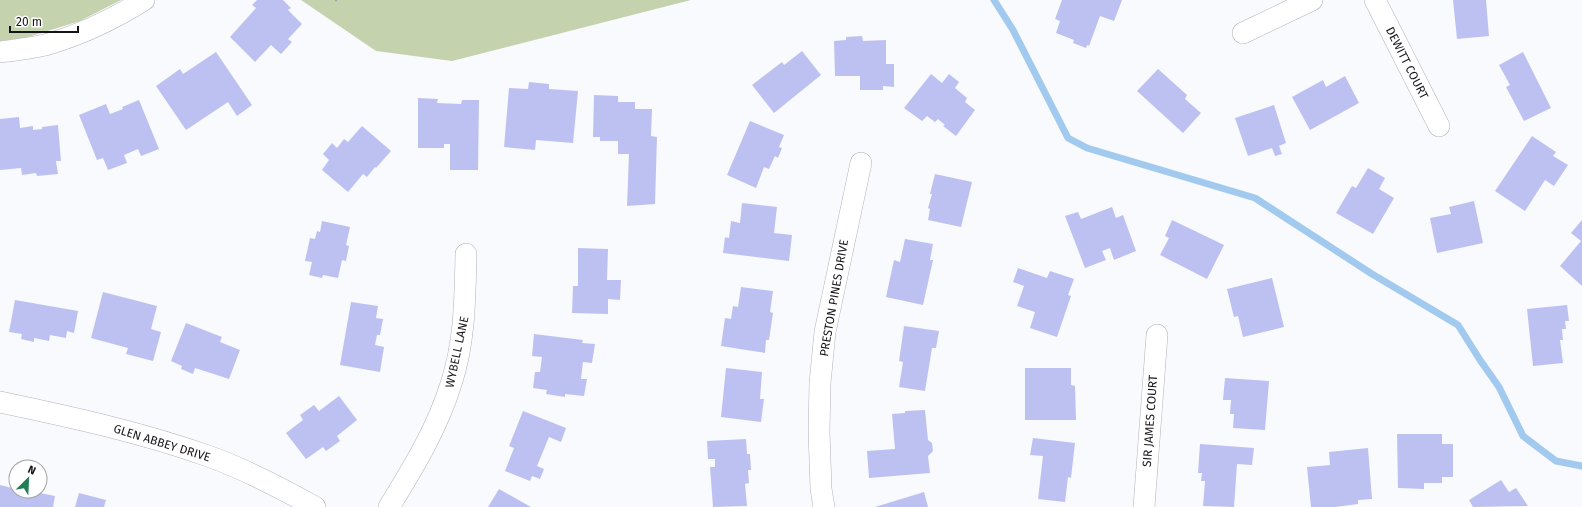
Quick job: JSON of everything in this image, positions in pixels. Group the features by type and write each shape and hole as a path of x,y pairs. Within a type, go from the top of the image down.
{"street":[{"path":"0,52 48,44 80,33 110,20 144,0"},
{"path":"1243,33 1312,0"},
{"name":"DEWITT COURT","path":"1375,0 1439,126"},
{"name":"PRESTON PINES DRIVE","path":"824,507 818,431 824,339 861,163"},
{"name":"WYBELL LANE","path":"389,507 422,451 438,420 452,384 465,310 466,254"},
{"name":"SIR JAMES COURT","path":"1144,507 1157,335"},
{"name":"GLEN ABBEY DRIVE","path":"0,402 143,435 210,457 287,492 315,507"}],"green space":[{"path":"0,0 121,0 80,21 25,38 0,41"},
{"path":"301,0 691,0 452,61 376,51"}],"building":[{"path":"257,0 283,0 291,8 288,10 302,24 288,39 292,42 281,54 271,45 255,62 230,37 256,8 252,5"},
{"path":"1062,0 1122,0 1114,21 1100,16 1089,46 1087,45 1086,48 1073,43 1074,40 1056,33 1060,21 1055,19"},
{"path":"1453,0 1486,0 1489,36 1457,39"},
{"path":"862,36 863,41 886,40 886,64 894,64 894,87 883,86 883,90 860,90 860,76 835,76 834,41 846,40 846,37"},
{"path":"802,51 821,75 774,113 752,85 782,62 784,65"},
{"path":"216,52 252,105 237,116 228,102 186,130 156,86 180,69 183,74"},
{"path":"1523,52 1551,108 1524,121 1506,87 1510,85 1499,65"},
{"path":"1158,69 1187,95 1185,99 1201,113 1183,133 1137,91"},
{"path":"931,74 942,83 949,74 959,82 955,88 967,98 965,102 975,110 956,136 943,126 945,125 938,119 935,122 927,116 922,121 904,108"},
{"path":"1345,76 1359,103 1310,130 1292,97 1323,80 1326,87"},
{"path":"529,82 549,84 549,89 578,91 573,143 536,140 535,150 504,147 509,88 528,89"},
{"path":"594,95 618,96 618,102 635,102 635,109 652,109 651,136 657,137 655,204 627,206 629,154 618,154 618,141 600,141 600,137 593,137"},
{"path":"418,98 438,99 437,103 461,104 462,100 479,100 478,170 450,170 450,144 444,144 444,148 418,148"},
{"path":"139,100 159,149 141,156 138,149 124,155 127,163 108,170 103,158 97,160 79,115 106,104 110,114"},
{"path":"1274,105 1286,143 1279,146 1282,154 1275,156 1272,148 1248,156 1235,118"},
{"path":"19,117 20,128 33,126 33,130 58,125 61,161 56,161 58,174 37,176 36,173 22,175 21,168 0,170 0,119"},
{"path":"750,121 784,135 779,147 782,148 778,158 775,156 769,169 764,167 756,188 727,175"},
{"path":"362,126 391,151 367,177 363,174 348,192 322,170 329,160 323,154 332,143 337,148 344,139 348,142"},
{"path":"1532,136 1556,152 1553,156 1568,165 1554,186 1545,180 1525,211 1495,191"},
{"path":"1368,168 1385,178 1379,189 1394,198 1373,234 1336,213 1352,186 1356,188"},
{"path":"935,174 972,182 961,227 928,220 930,209 928,208 932,194 930,194"},
{"path":"1474,201 1483,243 1437,253 1430,218 1451,214 1449,207"},
{"path":"742,203 777,207 774,233 792,235 789,261 723,253 725,237 729,238 731,221 740,223"},
{"path":"1112,207 1116,218 1123,215 1136,251 1114,260 1110,248 1102,251 1106,260 1085,268 1065,216 1078,212 1081,219"},
{"path":"1172,220 1224,245 1207,279 1160,255 1169,238 1165,236"},
{"path":"1582,220 1582,286 1560,266 1581,241 1571,233"},
{"path":"322,221 350,227 346,245 349,246 346,261 342,260 338,278 323,275 322,278 309,275 312,262 305,261 310,238 315,239 317,231 320,232"},
{"path":"905,239 933,244 930,260 933,260 923,305 886,297 894,260 900,262"},
{"path":"578,248 608,249 607,280 621,280 620,300 608,299 608,314 572,313 573,286 578,286"},
{"path":"1018,268 1047,278 1050,271 1074,279 1068,295 1071,296 1057,337 1030,328 1035,312 1017,306 1024,286 1013,282"},
{"path":"1272,278 1284,327 1243,337 1238,316 1234,317 1227,289"},
{"path":"741,287 773,291 770,312 773,313 769,340 766,340 765,353 721,346 725,318 731,319 733,306 738,307"},
{"path":"103,292 157,306 151,329 161,332 153,361 126,354 128,348 91,338"},
{"path":"15,300 78,311 74,333 67,331 66,338 50,335 49,341 34,338 34,342 21,339 22,334 9,332"},
{"path":"351,302 378,306 376,318 383,319 380,335 377,335 375,345 384,347 380,372 340,365"},
{"path":"1567,305 1569,321 1565,321 1566,329 1562,329 1563,340 1560,340 1563,363 1533,366 1527,309"},
{"path":"186,323 222,337 220,342 240,350 229,379 195,368 193,374 181,369 182,366 171,361"},
{"path":"904,326 939,331 936,348 932,348 925,391 899,387 903,362 899,361"},
{"path":"534,334 583,340 582,343 595,344 592,363 583,362 581,379 587,379 584,396 565,394 565,397 546,394 547,390 533,388 535,372 540,372 542,357 532,356"},
{"path":"726,368 762,372 760,399 764,399 761,422 721,417"},
{"path":"1025,368 1071,368 1071,385 1075,386 1076,420 1025,420"},
{"path":"1225,378 1269,381 1265,430 1233,428 1234,414 1230,414 1231,400 1223,400"},
{"path":"339,396 357,420 337,436 340,441 326,451 323,447 306,459 286,433 303,420 300,415 314,405 319,411"},
{"path":"925,410 928,440 932,443 933,451 928,456 930,473 869,478 867,451 895,449 892,414 905,413 905,411"},
{"path":"523,411 566,428 561,442 549,437 537,466 544,469 540,479 532,476 530,481 505,471 514,448 509,446"},
{"path":"1397,434 1442,434 1442,444 1453,444 1453,477 1442,477 1442,483 1424,483 1424,489 1398,488"},
{"path":"1033,438 1075,443 1071,478 1068,477 1065,502 1038,499 1043,456 1030,455"},
{"path":"746,439 747,454 750,454 751,470 748,470 749,483 745,484 747,506 713,507 710,467 715,467 715,459 708,459 707,441"},
{"path":"1200,444 1254,448 1252,465 1237,464 1234,507 1203,506 1205,481 1201,481 1202,473 1198,473"},
{"path":"1368,448 1372,499 1358,500 1358,504 1335,507 1311,507 1307,467 1330,465 1329,452"},
{"path":"1501,480 1509,492 1516,488 1528,506 1473,507 1469,500"},
{"path":"0,485 8,487 8,499 48,499 48,495 55,496 53,507 0,507"},
{"path":"499,489 531,507 488,507"},
{"path":"924,492 928,507 875,507"},
{"path":"79,493 106,500 104,507 75,507"}],"waterway":[{"path":"994,0 1013,30 1068,138 1087,148 1255,198 1372,274 1458,325 1499,387 1523,436 1556,461 1582,466"}]}
